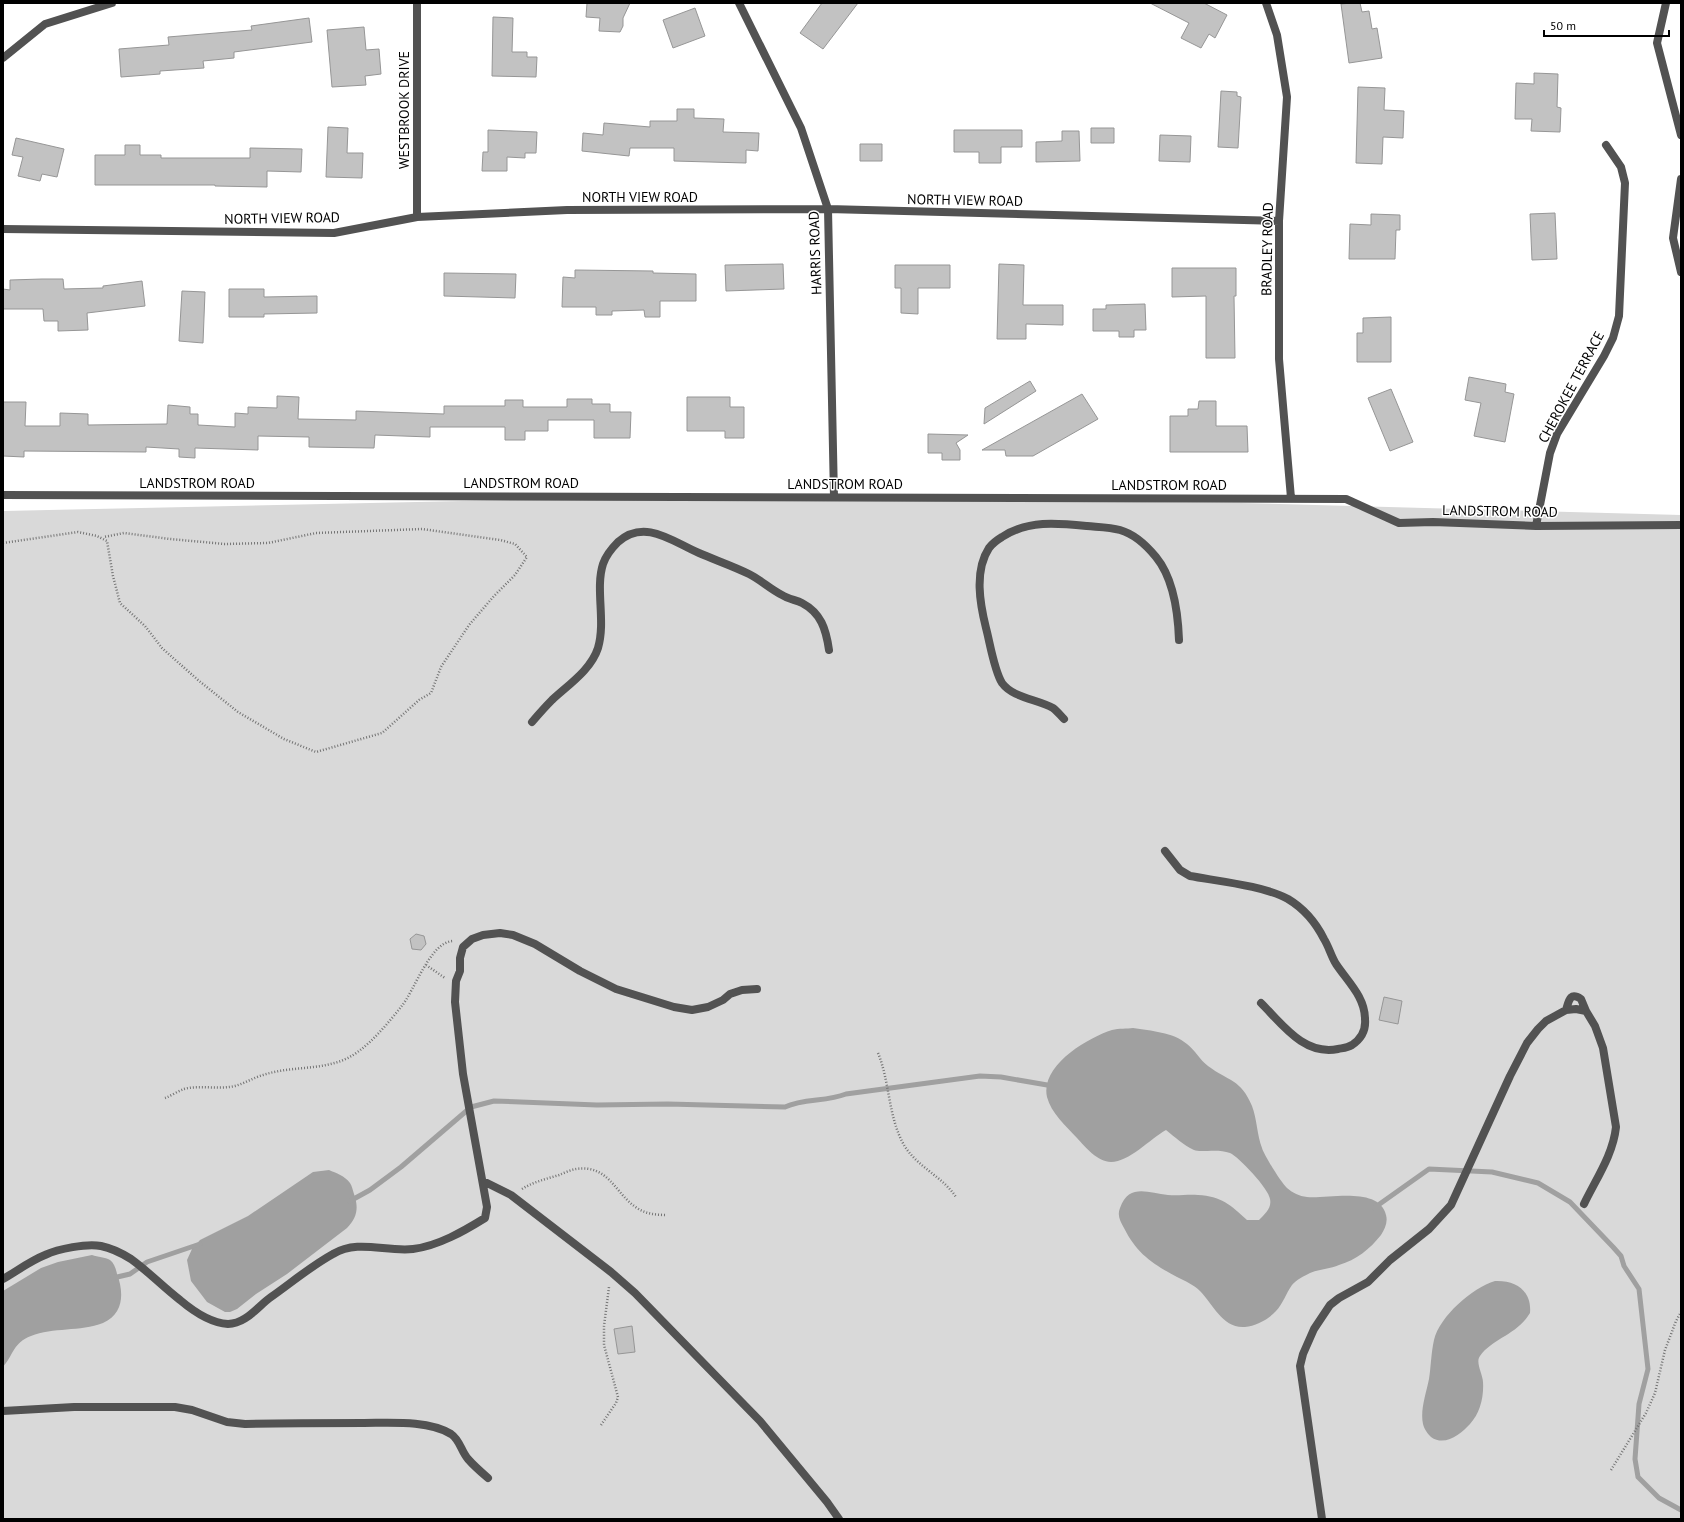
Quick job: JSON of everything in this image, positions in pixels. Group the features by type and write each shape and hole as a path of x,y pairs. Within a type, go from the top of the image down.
{"street":[{"path":"3,58 45,24 112,3"},
{"name":"WESTBROOK DRIVE","path":"417,3 417,217"},
{"name":"HARRIS ROAD","path":"739,3 801,128 828,209 834,497"},
{"name":"BRADLEY ROAD","path":"1266,3 1277,34 1287,97 1280,221 1279,359 1291,498"},
{"path":"1666,3 1657,43 1681,135"},
{"name":"CHEROKEE TERRACE","path":"1536,526 1550,453 1557,434 1604,356 1613,338 1619,316 1625,183 1621,167 1606,145"},
{"path":"1681,179 1673,238 1681,272"},
{"name":"NORTH VIEW ROAD","path":"3,229 334,232 417,217 567,210 828,209 1280,221"},
{"name":"LANDSTROM ROAD","path":"3,495 1291,498 1346,499 1399,523 1434,522 1536,526 1681,525"},
{"path":"1064,719 1055,710 1015,694 1003,683 995,668 983,616 980,575 982,562 989,548 996,541 1014,529 1040,523 1102,527 1120,530 1130,535 1152,552 1164,570 1172,588 1179,640"},
{"path":"532,722 550,702 584,670 592,659 598,648 600,633 602,599 600,580 603,563 610,550 621,540 628,535 638,532 650,532 663,536 698,553 746,572 784,596 801,603 814,611 822,620 826,631 829,650"},
{"path":"1165,851 1180,870 1190,876 1260,889 1287,899 1306,914 1319,929 1333,959 1363,1003 1366,1021 1364,1031 1358,1041 1348,1047 1331,1051 1321,1050 1308,1046 1293,1035 1261,1003"},
{"path":"3,1279 46,1254 64,1249 100,1246 130,1259 188,1307 201,1315 228,1324 237,1322 254,1312 270,1298 332,1254 343,1248 358,1246 413,1249 431,1245 452,1237 485,1218 487,1207 463,1074 455,1002 456,981 460,971 460,958 463,947 472,939 483,935 500,933 513,935 535,944 580,971 616,989 674,1007 692,1010 708,1007 723,1000 730,994 742,990 757,989"},
{"path":"1566,1010 1568,1000 1575,996 1582,1000 1586,1011 1595,1026 1603,1048 1616,1127 1615,1136 1608,1156 1584,1204"},
{"path":"1322,1519 1300,1366 1310,1336 1330,1305 1339,1298 1368,1282 1390,1260 1429,1229 1451,1205 1461,1186 1481,1136 1527,1043 1538,1028 1546,1021 1566,1010 1576,1009 1586,1011"},
{"path":"483,1181 511,1195 611,1272 635,1293 760,1421 827,1502 839,1519"},
{"path":"3,1411 74,1407 175,1407 192,1410 227,1422 245,1424 370,1423 430,1426 452,1435 459,1442 467,1458 488,1478"}],"path":[{"path":"3,543 78,532 97,536 107,541 113,576 120,603 145,626 162,648 198,680 238,712 284,739 316,752 382,733 419,700 431,693 441,667 469,626 494,596 515,575 527,557 515,544 500,540 422,529 316,533 268,543 224,544 170,540 124,533 104,537"},
{"path":"165,1098 184,1089 230,1087 264,1074 326,1066 346,1060 360,1051 373,1039 401,1007 416,984 431,956 442,944 448,941 472,939"},
{"path":"426,965 446,979 456,981"},
{"path":"878,1053 883,1065 898,1130 904,1145 913,1157 926,1169 949,1186 956,1197"},
{"path":"511,1195 529,1184 577,1169 593,1170 601,1172 636,1208 654,1215 667,1215"},
{"path":"601,1425 616,1403 618,1397 604,1345 604,1326 611,1272"},
{"path":"1611,1470 1646,1414 1655,1393 1665,1350 1681,1312"}],"shaded area":[{"path":"647,497 1241,503 1681,515 1681,1519 3,1519 3,511"},
{"path":"1133,1028 1169,1034 1181,1040 1190,1046 1208,1066 1239,1085 1248,1097 1252,1106 1263,1152 1277,1175 1289,1190 1307,1197 1363,1197 1374,1200 1381,1206 1387,1218 1385,1228 1377,1240 1362,1253 1345,1263 1305,1275 1292,1285 1281,1305 1273,1314 1258,1324 1245,1327 1237,1327 1225,1320 1219,1315 1198,1289 1160,1268 1140,1252 1129,1237 1121,1223 1119,1216 1119,1211 1124,1200 1128,1195 1134,1192 1140,1191 1168,1195 1213,1197 1231,1206 1247,1220 1259,1220 1268,1211 1270,1199 1265,1188 1253,1174 1240,1160 1230,1153 1194,1150 1166,1130 1132,1154 1118,1161 1111,1162 1101,1160 1088,1150 1059,1119 1047,1097 1047,1086 1051,1075 1058,1064 1090,1039 1115,1029"},
{"path":"329,1170 346,1178 350,1183 356,1199 357,1208 355,1217 347,1228 287,1274 256,1294 237,1309 230,1312 225,1312 207,1302 191,1281 187,1260 192,1249 200,1240 248,1216 313,1172"},
{"path":"92,1255 110,1260 115,1268 121,1288 121,1295 119,1308 115,1314 103,1323 94,1326 48,1331 31,1336 17,1345 3,1367 3,1291 41,1268 58,1262"},
{"path":"1495,1281 1510,1282 1521,1288 1528,1299 1530,1313 1519,1326 1491,1345 1480,1356 1478,1362 1483,1379 1483,1393 1479,1410 1473,1420 1462,1432 1452,1438 1442,1441 1436,1440 1426,1431 1422,1419 1432,1350 1437,1331 1450,1313 1467,1296"}],"building":[{"path":"587,3 630,3 623,18 623,26 620,32 599,31 600,18 586,17"},
{"path":"822,3 858,3 823,49 800,33"},
{"path":"1150,3 1204,3 1227,15 1215,38 1209,34 1201,48 1181,38 1189,23"},
{"path":"1360,3 1362,12 1369,11 1372,29 1377,28 1382,58 1349,63 1341,4"},
{"path":"695,8 705,36 673,48 663,20"},
{"path":"493,17 513,18 512,52 527,52 527,57 537,57 536,77 492,76"},
{"path":"309,18 312,42 234,52 234,58 203,61 204,68 160,71 160,74 121,77 119,49 169,45 168,37 252,30 251,26"},
{"path":"364,27 366,50 379,49 381,74 365,76 366,85 332,87 327,30"},
{"path":"1534,73 1558,74 1557,107 1561,108 1560,132 1531,131 1532,119 1515,119 1516,83 1534,84"},
{"path":"1358,87 1385,88 1384,110 1404,111 1403,138 1383,137 1382,164 1356,163"},
{"path":"1221,91 1237,92 1237,96 1241,97 1238,148 1218,147"},
{"path":"677,109 694,109 694,118 724,119 723,132 759,133 758,151 746,150 746,163 674,161 674,148 630,148 629,156 582,151 583,133 603,135 604,123 650,127 650,121 677,121"},
{"path":"328,127 348,128 347,153 363,153 362,178 326,177"},
{"path":"1091,128 1114,128 1114,143 1091,143"},
{"path":"488,130 537,132 536,153 525,153 525,158 507,157 507,171 482,171 483,152 488,152"},
{"path":"954,130 1022,130 1022,147 1001,147 1001,163 979,163 979,152 954,152"},
{"path":"1062,131 1079,131 1080,161 1036,162 1036,142 1062,141"},
{"path":"1160,135 1191,136 1190,162 1159,161"},
{"path":"16,138 64,149 57,177 42,174 40,181 18,176 23,157 12,155"},
{"path":"860,144 882,144 882,161 860,161"},
{"path":"125,145 140,145 140,155 161,155 161,158 250,158 250,148 302,149 301,172 267,171 267,187 215,185 95,185 95,155 125,155"},
{"path":"1555,213 1557,259 1532,260 1530,214"},
{"path":"1371,214 1400,215 1400,230 1396,230 1395,259 1349,259 1350,224 1371,225"},
{"path":"783,264 784,289 726,291 725,265"},
{"path":"999,264 1024,265 1023,305 1063,305 1063,325 1026,324 1026,339 997,339"},
{"path":"895,265 950,265 950,288 918,288 918,314 901,313 901,288 895,288"},
{"path":"1172,268 1236,268 1236,296 1234,296 1235,358 1206,358 1206,296 1172,297"},
{"path":"575,270 653,271 653,273 696,274 696,301 660,301 660,317 645,317 644,310 612,311 612,315 596,315 596,307 562,307 563,277 575,278"},
{"path":"444,273 516,274 515,298 444,296"},
{"path":"63,279 64,289 103,288 103,286 142,281 145,306 87,313 88,330 58,331 58,321 44,321 43,309 3,309 3,289 10,290 10,280"},
{"path":"229,289 264,289 264,297 317,296 317,313 264,314 264,317 229,317"},
{"path":"182,291 205,292 203,343 179,341"},
{"path":"1145,304 1146,330 1134,330 1134,337 1119,337 1119,331 1093,331 1093,309 1106,309 1106,305"},
{"path":"1391,317 1391,362 1357,362 1357,333 1363,333 1363,318"},
{"path":"1469,377 1506,384 1505,392 1514,394 1505,442 1474,436 1481,403 1465,400"},
{"path":"1030,381 1036,391 984,424 985,408"},
{"path":"1391,389 1413,442 1390,451 1368,398"},
{"path":"1082,394 1098,419 1033,456 1006,456 1005,450 982,450"},
{"path":"277,396 299,397 298,419 356,420 356,411 444,414 444,406 505,406 505,400 523,400 523,407 567,407 567,399 592,399 592,404 610,404 610,412 631,412 630,438 594,438 594,420 548,420 548,431 525,431 525,440 505,440 505,427 430,427 430,437 375,435 374,448 309,447 309,437 258,436 258,450 195,448 195,458 179,457 179,449 146,447 146,452 24,451 24,457 3,456 3,402 26,402 25,426 60,426 60,413 88,414 88,425 167,424 168,405 190,407 190,414 198,414 198,425 235,427 235,413 248,414 248,407 277,408"},
{"path":"687,397 730,397 730,407 744,407 744,438 725,438 725,431 687,431"},
{"path":"1199,401 1216,401 1216,426 1247,426 1248,452 1170,452 1170,416 1188,416 1188,409 1198,409"},
{"path":"928,434 968,435 956,443 960,450 960,460 942,460 942,453 928,453"},
{"path":"416,934 424,936 426,944 421,950 412,949 410,939"},
{"path":"1384,997 1402,1001 1398,1024 1379,1020"},
{"path":"632,1326 635,1352 618,1354 614,1329"}],"waterway":[{"path":"350,1201 370,1190 401,1167 471,1107 494,1101 597,1105 668,1104 785,1107 800,1102 831,1098 846,1094 980,1076 1001,1077 1053,1086"},
{"path":"1374,1208 1429,1169 1492,1172 1538,1183 1570,1202 1621,1256 1624,1266 1639,1289 1648,1369 1639,1404 1635,1459 1638,1477 1659,1498 1681,1510"},
{"path":"113,1278 130,1274 147,1262 200,1244"}]}
